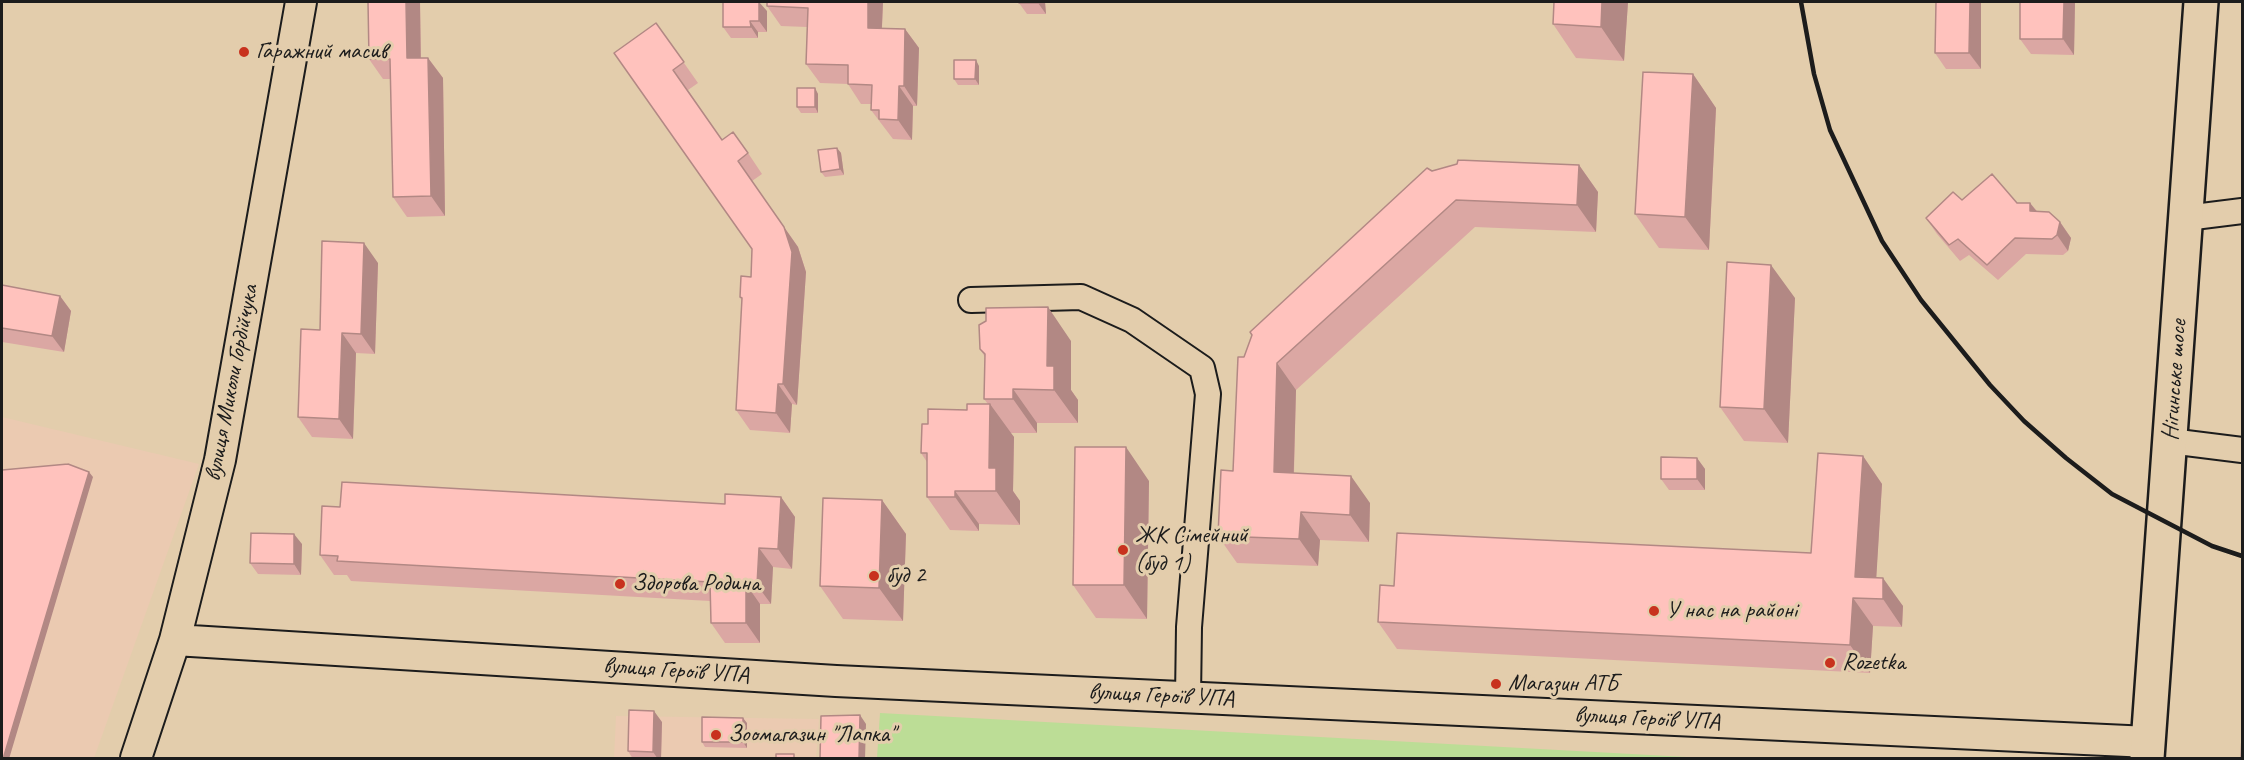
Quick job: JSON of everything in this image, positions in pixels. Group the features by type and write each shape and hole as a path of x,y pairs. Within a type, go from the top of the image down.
{"main road":[{"name":"Нігинське шосе","path":"2148,750 2201,2"}],"street":[{"name":"вулиця Миколи Гордійчука","path":"136,759 175,640 220,460 302,2"},
{"path":"2186,218 2242,211"},
{"path":"972,300 1081,297 1132,320 1203,368 1208,394 1189,627 1188,697"},
{"path":"2170,441 2242,450"},
{"name":"вулиця Героїв УПА","path":"175,640 803,679 1188,697 2148,750"}],"shaded area":[{"path":"2,417 199,464 94,758 2,758"},
{"path":"616,716 819,719 816,758 614,758"}],"green space":[{"path":"880,713 1705,758 877,758"}],"building":[{"path":"368,2 406,2 407,58 428,58 431,196 393,197 390,59 369,59"},
{"path":"723,2 759,2 759,21 750,21 751,27 723,27"},
{"path":"767,2 868,2 868,28 905,29 904,86 899,86 898,120 879,119 879,110 871,110 872,85 848,84 848,65 806,64 808,8 767,6"},
{"path":"1554,2 1602,2 1601,27 1553,24"},
{"path":"1936,2 1970,2 1969,53 1935,53"},
{"path":"2020,2 2064,2 2063,39 2020,39"},
{"path":"656,23 684,62 673,70 722,140 733,132 748,153 738,161 784,227 792,252 783,384 778,384 776,413 736,410 742,298 740,297 741,276 751,277 752,249 614,53"},
{"path":"954,60 976,60 975,79 954,79"},
{"path":"1643,72 1693,74 1685,217 1635,214"},
{"path":"797,88 815,88 815,107 797,107"},
{"path":"837,148 840,169 821,172 818,150"},
{"path":"1458,160 1579,165 1577,205 1456,200 1277,363 1274,472 1351,476 1350,515 1301,512 1299,539 1218,536 1221,470 1233,471 1238,357 1244,357 1252,335 1250,332 1427,168 1432,171 1457,164"},
{"path":"1992,174 2017,203 2030,203 2030,211 2049,212 2060,222 2057,235 2052,239 2015,238 1987,265 1958,239 1949,245 1926,218 1953,192 1962,200"},
{"path":"322,241 364,243 361,334 342,333 339,419 298,417 301,329 320,330"},
{"path":"1727,262 1771,265 1764,409 1720,407"},
{"path":"2,285 60,296 52,336 2,328"},
{"path":"1048,307 1047,366 1054,366 1054,390 1013,389 1013,399 984,399 985,354 980,349 979,325 986,321 986,308"},
{"path":"967,404 990,404 989,468 996,468 996,491 955,491 955,497 927,497 927,453 921,453 922,424 928,424 928,409 967,410"},
{"path":"1075,447 1126,447 1124,585 1073,585"},
{"path":"1818,453 1863,456 1855,577 1883,578 1883,599 1853,598 1850,645 1378,622 1380,585 1394,586 1397,533 1811,553"},
{"path":"1661,457 1697,458 1697,479 1661,479"},
{"path":"68,464 89,472 2,759 2,470"},
{"path":"342,482 725,504 725,494 781,497 778,549 759,548 757,585 746,584 746,623 711,623 710,582 337,561 338,556 320,555 322,506 340,507"},
{"path":"823,498 882,500 879,588 820,586"},
{"path":"251,533 294,534 294,564 250,563"},
{"path":"629,710 654,711 653,752 628,751"},
{"path":"860,715 859,759 820,759 821,716"},
{"path":"702,717 743,718 743,742 702,742"},
{"path":"776,754 794,754 794,759 776,759"}],"railway":[{"path":"1801,2 1814,74 1830,130 1882,241 1921,300 1990,385 2024,421 2066,458 2112,494 2212,546 2242,556"}],"place":[{"name":"Гаражний масив","path":"244,52"},
{"name":"ЖК Сімейний (буд 1)","path":"1123,550"},
{"name":"буд 2","path":"874,576"},
{"name":"Здорова Родина","path":"620,584"},
{"name":"У нас на районі","path":"1654,611"},
{"name":"Rozetka","path":"1830,663"},
{"name":"Магазин АТБ","path":"1496,684"},
{"name":"Зоомагазин \"Лапка\"","path":"716,735"}]}
